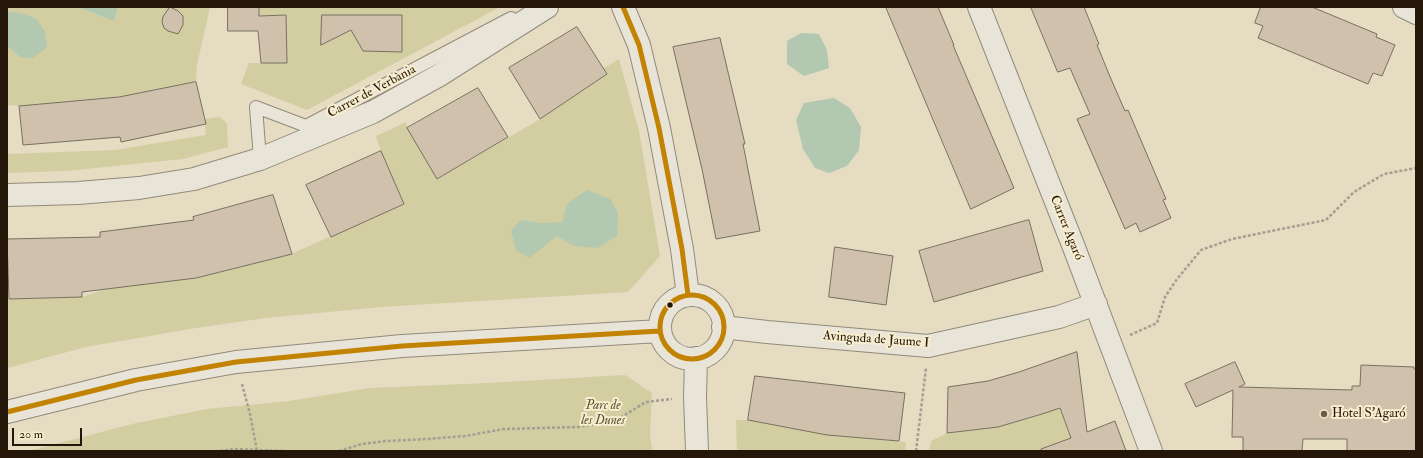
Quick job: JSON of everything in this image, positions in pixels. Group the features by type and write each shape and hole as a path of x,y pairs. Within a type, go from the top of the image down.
{"street":[{"name":"Carrer de Verbània","path":"7,195 78,193 139,188 194,179 260,159 373,112 438,76 547,7"},
{"path":"623,7 639,45 659,128 682,249 688,295"},
{"name":"Carrer Agaró","path":"979,7 1096,304 1151,451"},
{"path":"1404,7 1416,13"},
{"path":"688,295 701,296 713,303 721,314 723,327 722,336 712,351 705,356 696,358 680,356 672,352 662,339 660,331 661,318 666,307 676,299 688,295"},
{"name":"Avinguda de Jaume I","path":"723,327 774,333 928,346 1059,317 1096,304"},
{"path":"7,412 136,380 236,362 402,346 660,331"},
{"path":"696,358 695,397 697,451"}],"lane":[{"name":"Carrer de Verbània","path":"260,159 256,107 306,126 531,7"}],"path":[{"path":"1110,344 1157,323 1165,297 1177,279 1201,250 1232,239 1326,220 1354,192 1384,174 1416,168"},
{"path":"916,451 928,346"},
{"path":"236,362 250,414 257,450"},
{"path":"339,451 362,444 386,440 465,436 504,429 578,427 615,421 646,402 695,397"},
{"path":"220,451 234,449 285,451"}],"green space":[{"path":"7,7 210,7 197,65 196,82 112,99 19,106 7,105"},
{"path":"259,7 500,7 307,110 241,84 249,63 287,63 286,15 259,16"},
{"path":"619,59 639,131 660,256 628,292 381,307 266,318 196,328 86,347 7,368 7,299 82,297 105,289 209,275 291,254 404,204 376,136 405,122 438,179 540,119 607,74 604,68"},
{"path":"220,117 227,123 228,147 183,159 66,171 7,173 7,154 115,150 206,135 204,119"},
{"name":"Parc de les Dunes","path":"625,375 652,393 650,434 652,451 29,451 132,424 207,409 289,401 370,388"},
{"path":"1059,408 1076,451 929,451 931,441 947,433 998,427"},
{"path":"736,420 748,420 827,435 899,441 906,443 905,451 737,451"}],"shaded area":[{"path":"78,7 118,7 114,21"},
{"path":"7,12 20,13 37,19 45,32 47,47 33,58 20,57 7,46"},
{"path":"801,33 819,34 827,50 829,68 804,76 787,64 787,41"},
{"path":"834,98 850,108 861,127 859,150 847,166 829,173 815,168 803,149 796,120 804,103"},
{"path":"587,190 610,199 618,213 617,236 597,248 574,246 557,236 529,258 516,250 511,230 521,220 541,223 562,222 567,204"}],"building":[{"path":"170,7 178,11 183,16 183,25 178,34 164,28 162,22 163,17"},
{"path":"228,7 259,7 259,16 286,15 287,63 261,63 258,31 228,31"},
{"path":"886,7 938,7 1014,188 971,209"},
{"path":"1031,7 1084,7 1111,79 1125,111 1128,110 1166,199 1163,200 1171,218 1140,232 1136,223 1125,229 1077,119 1090,114 1070,68 1058,72"},
{"path":"1261,7 1312,7 1377,34 1376,37 1395,45 1382,76 1373,73 1368,84 1258,38 1263,26 1255,23"},
{"path":"322,15 402,15 402,52 363,51 351,30 321,45"},
{"path":"577,27 607,74 540,119 509,68"},
{"path":"720,38 745,144 743,144 760,231 716,239 702,169 673,47"},
{"path":"196,82 206,124 121,142 120,137 23,145 19,106 119,97"},
{"path":"478,88 508,137 437,179 407,128"},
{"path":"381,151 404,204 331,237 306,185"},
{"path":"273,195 292,254 196,278 82,292 82,297 9,299 7,239 100,237 100,232 194,220 193,217"},
{"path":"1029,220 1043,271 934,302 919,251"},
{"path":"835,247 893,256 886,305 829,297"},
{"path":"1077,352 1087,432 1115,421 1126,451 1041,451 1041,449 1071,438 1060,408 998,427 947,433 948,387 988,381"},
{"name":"Hotel S'Agaró","path":"1235,362 1245,384 1239,387 1352,390 1352,386 1360,386 1361,365 1414,367 1414,369 1416,369 1416,451 1347,451 1347,439 1303,439 1302,451 1243,451 1243,437 1232,437 1233,390 1196,407 1185,384"},
{"path":"755,376 905,393 899,441 827,435 748,420"}],"transit line":[{"path":"623,7 639,45 659,128 682,249 688,295"},
{"path":"692,295 710,301 718,309 724,327 718,345 710,353 692,359 674,353 666,345 660,327 666,309 674,301 692,295"},
{"path":"7,412 136,380 236,362 402,346 660,331"}],"place":[{"name":"Hotel S'Agaró","path":"1324,414"}]}
